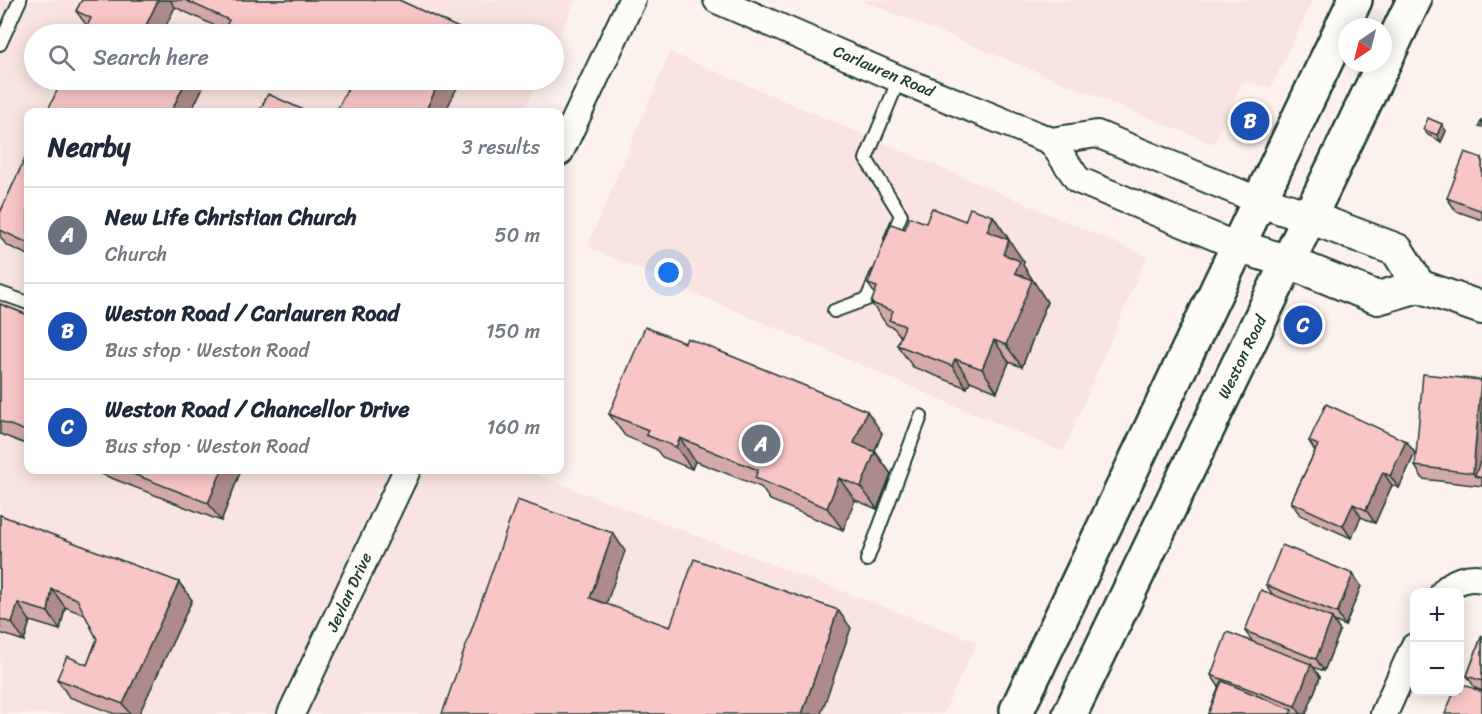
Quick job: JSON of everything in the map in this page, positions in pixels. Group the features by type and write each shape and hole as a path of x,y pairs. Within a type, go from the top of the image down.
{"main road":[{"path":"1018,714 1017,710 1355,0"},
{"name":"Weston Road","path":"1070,714 1413,0"}],"street":[{"path":"564,144 632,0"},
{"name":"Carlauren Road","path":"717,0 899,79 1051,141"},
{"path":"1419,285 1397,250 1260,201 1097,134 1051,141 1078,180 1237,246 1286,261 1378,298 1419,285 1482,308"},
{"name":"Jevlan Drive","path":"291,714 405,474"},
{"path":"1447,588 1470,577 1482,579"},
{"path":"1384,714 1410,656"}],"lane":[{"path":"0,44 20,0"},
{"path":"834,311 867,299 901,215 866,159 899,79"},
{"path":"0,292 24,301"},
{"path":"867,560 921,416"}],"shaded area":[{"path":"0,0 576,0 564,26 24,24 24,90 533,90 525,108 24,108 24,474 534,474 977,642 943,714 0,714"},
{"path":"861,0 1313,0 1271,87 1242,83 1213,144"},
{"path":"670,52 1147,256 1063,452 587,247"}],"building":[{"path":"82,0 158,0 147,24 88,24 91,18 76,11"},
{"path":"185,0 399,0 450,24 227,24 229,20"},
{"path":"57,90 181,90 173,108 49,108"},
{"path":"347,90 435,90 427,108 338,108"},
{"path":"268,94 299,108 261,108"},
{"path":"1428,118 1442,124 1437,135 1423,129"},
{"path":"1465,152 1482,158 1482,211 1447,198"},
{"path":"24,161 24,241 0,230 0,213"},
{"path":"932,208 965,221 970,208 993,216 987,231 1009,240 1003,254 1020,261 1015,273 1032,280 1006,345 994,340 982,369 955,359 952,366 897,345 905,326 889,320 893,311 871,303 877,287 868,284 891,224 905,229 910,217 926,223"},
{"path":"0,304 24,313 24,430 0,421"},
{"path":"645,327 685,343 687,338 867,411 854,443 875,452 861,487 839,478 827,508 755,478 758,470 680,438 676,447 646,435 648,430 609,414"},
{"path":"1423,374 1481,380 1473,473 1415,466"},
{"path":"1326,404 1406,441 1390,476 1383,472 1366,510 1353,504 1343,526 1291,502 1318,445 1309,441"},
{"path":"1482,456 1482,478 1475,476"},
{"path":"133,474 220,474 208,503"},
{"path":"517,500 613,533 590,598 670,627 694,559 838,610 802,714 442,714"},
{"path":"0,515 179,582 123,704 57,679 67,656 87,665 97,639 77,599 52,589 48,612 18,603 12,623 0,619"},
{"path":"1282,545 1353,574 1337,613 1266,585"},
{"path":"1261,590 1332,618 1316,659 1245,631"},
{"path":"1227,632 1311,664 1295,706 1211,675"},
{"path":"1482,635 1482,681 1467,676"},
{"path":"1222,681 1292,710 1290,714 1208,714"},
{"path":"1464,685 1482,692 1482,714 1445,714 1452,696 1464,696"}],"place":[{"name":"Weston Road / Carlauren Road","path":"1250,121"},
{"name":"Weston Road / Chancellor Drive","path":"1303,325"},
{"name":"New Life Christian Church","path":"761,444"}]}
